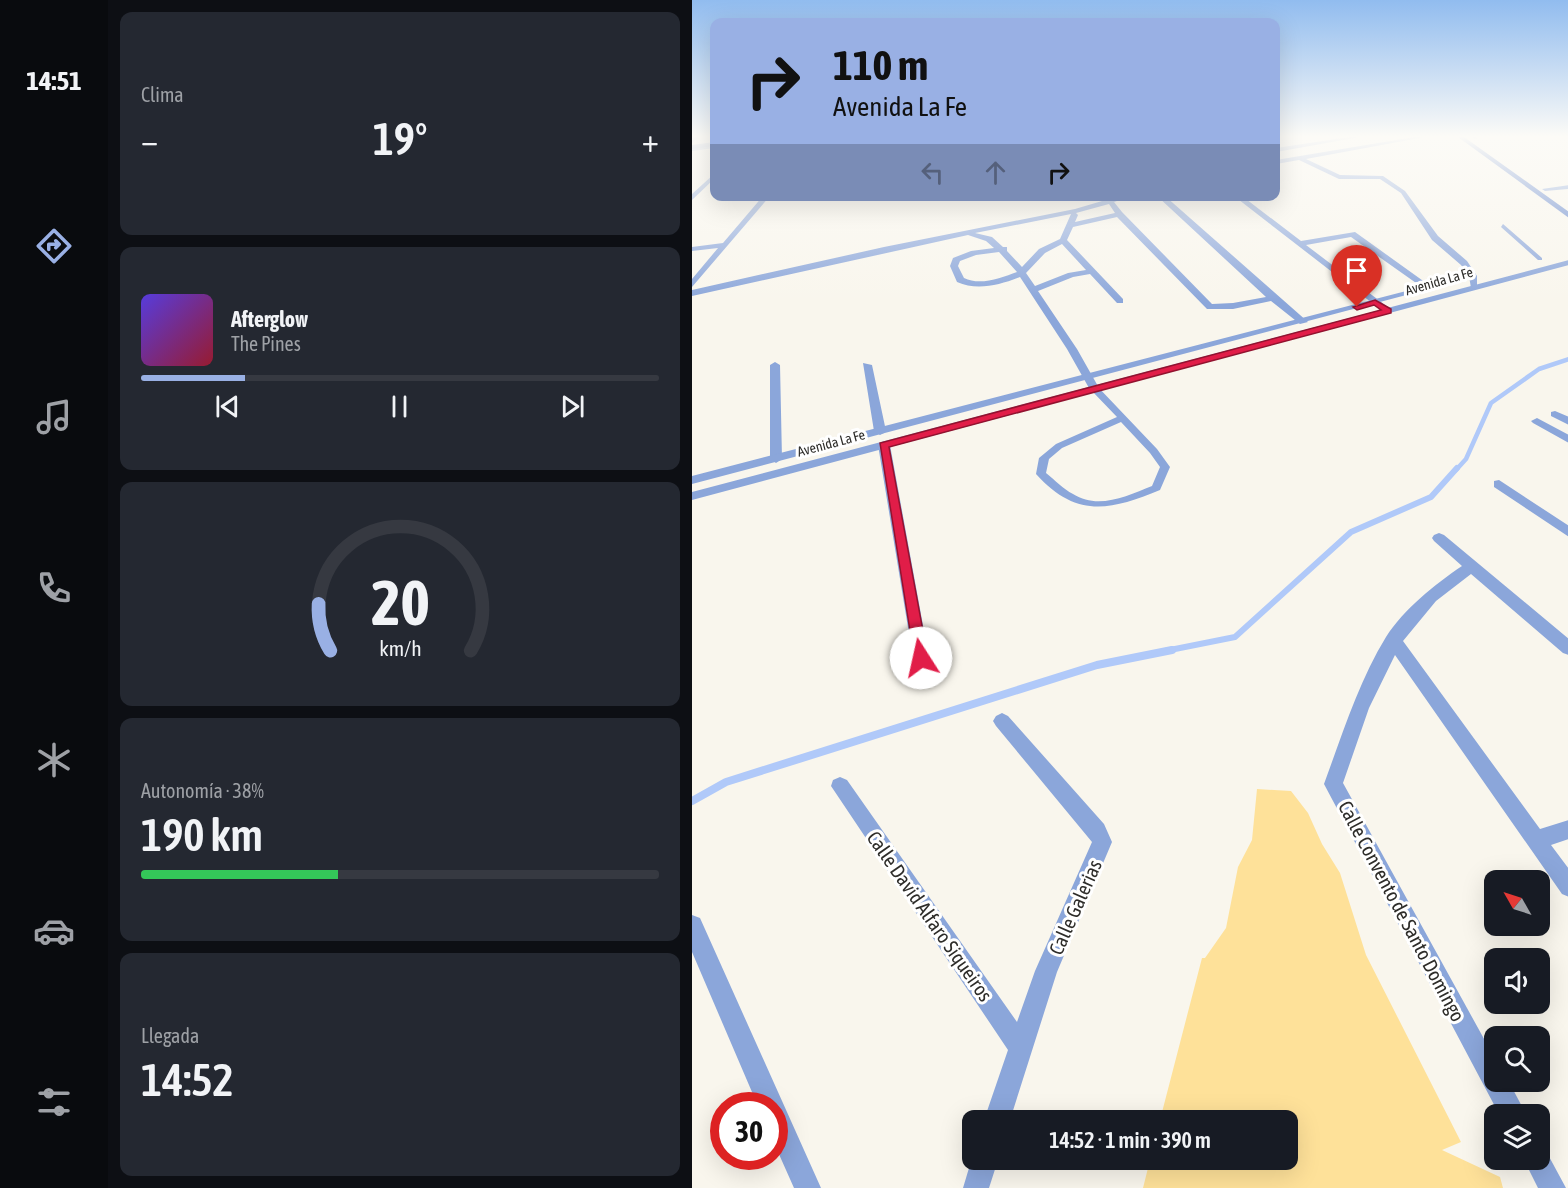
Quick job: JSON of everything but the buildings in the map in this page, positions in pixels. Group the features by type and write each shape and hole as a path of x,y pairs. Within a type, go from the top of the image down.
{"main road":[{"path":"1536,192 1568,216"},
{"path":"1550,192 1568,206"}],"street":[{"path":"1403,192 1434,238 1464,263 1474,281"},
{"path":"693,281 763,201"},
{"path":"692,293 884,249 1076,211 1110,201 1119,214 1210,307 1233,306 1273,298"},
{"path":"1166,201 1273,298 1303,322"},
{"path":"1243,201 1388,311"},
{"path":"1004,249 974,253 956,260 954,266 960,280 969,284 985,284 1021,273 1042,251 1063,240 1076,211"},
{"path":"1070,225 1119,214"},
{"path":"989,239 999,226"},
{"path":"966,234 989,239 1004,249 1034,289 1094,388"},
{"path":"1299,244 1352,234 1429,288"},
{"path":"1063,240 1120,301"},
{"path":"692,249 726,245"},
{"name":"Avenida La Fe","path":"692,480 1094,388 1388,311 1568,251"},
{"name":"Avenida La Fe","path":"692,496 1086,377 1429,288 1568,262"},
{"path":"1034,289 1092,270"},
{"path":"775,365 776,459"},
{"path":"867,365 921,658"},
{"path":"1555,414 1568,422"},
{"path":"1537,421 1565,435"},
{"path":"1499,484 1568,533"},
{"path":"1439,538 1568,650"},
{"name":"Calle Convento de Santo Domingo","path":"1472,566 1431,597 1393,640 1372,678 1333,784 1484,1061"},
{"path":"1393,640 1568,887"},
{"name":"Calle Galerias","path":"1000,1110 1046,971 1102,842 1097,831 1002,721"},
{"name":"Calle David Alfaro Siqueiros","path":"840,786 1020,1047"},
{"path":"1534,841 1568,829"},
{"path":"692,926 766,1092"},
{"path":"788,1143 808,1188"},
{"path":"976,1188 982,1170"},
{"path":"1543,1170 1553,1188"}],"lane":[{"path":"1503,226 1540,259"},
{"path":"1094,388 1121,419 1154,451 1165,467 1156,488 1118,502 1098,504 1075,500 1041,474 1044,458 1059,446 1121,419"}],"shaded area":[{"path":"1257,789 1291,791 1308,813 1322,844 1340,873 1366,955 1461,1142 1442,1150 1500,1177 1503,1188 1143,1188 1148,1170 1298,1170 1298,1110 1163,1110 1202,958 1205,958 1226,928 1238,867 1252,840"}],"waterway":[{"path":"1456,470 1466,459 1491,403 1539,369 1569,359"},
{"path":"1165,651 1235,637 1351,532 1431,497 1457,468"},
{"path":"692,801 726,782 1097,665 1172,650"}],"route":[{"path":"921,658 884,445 1388,311 1375,302 1357,307"}]}
